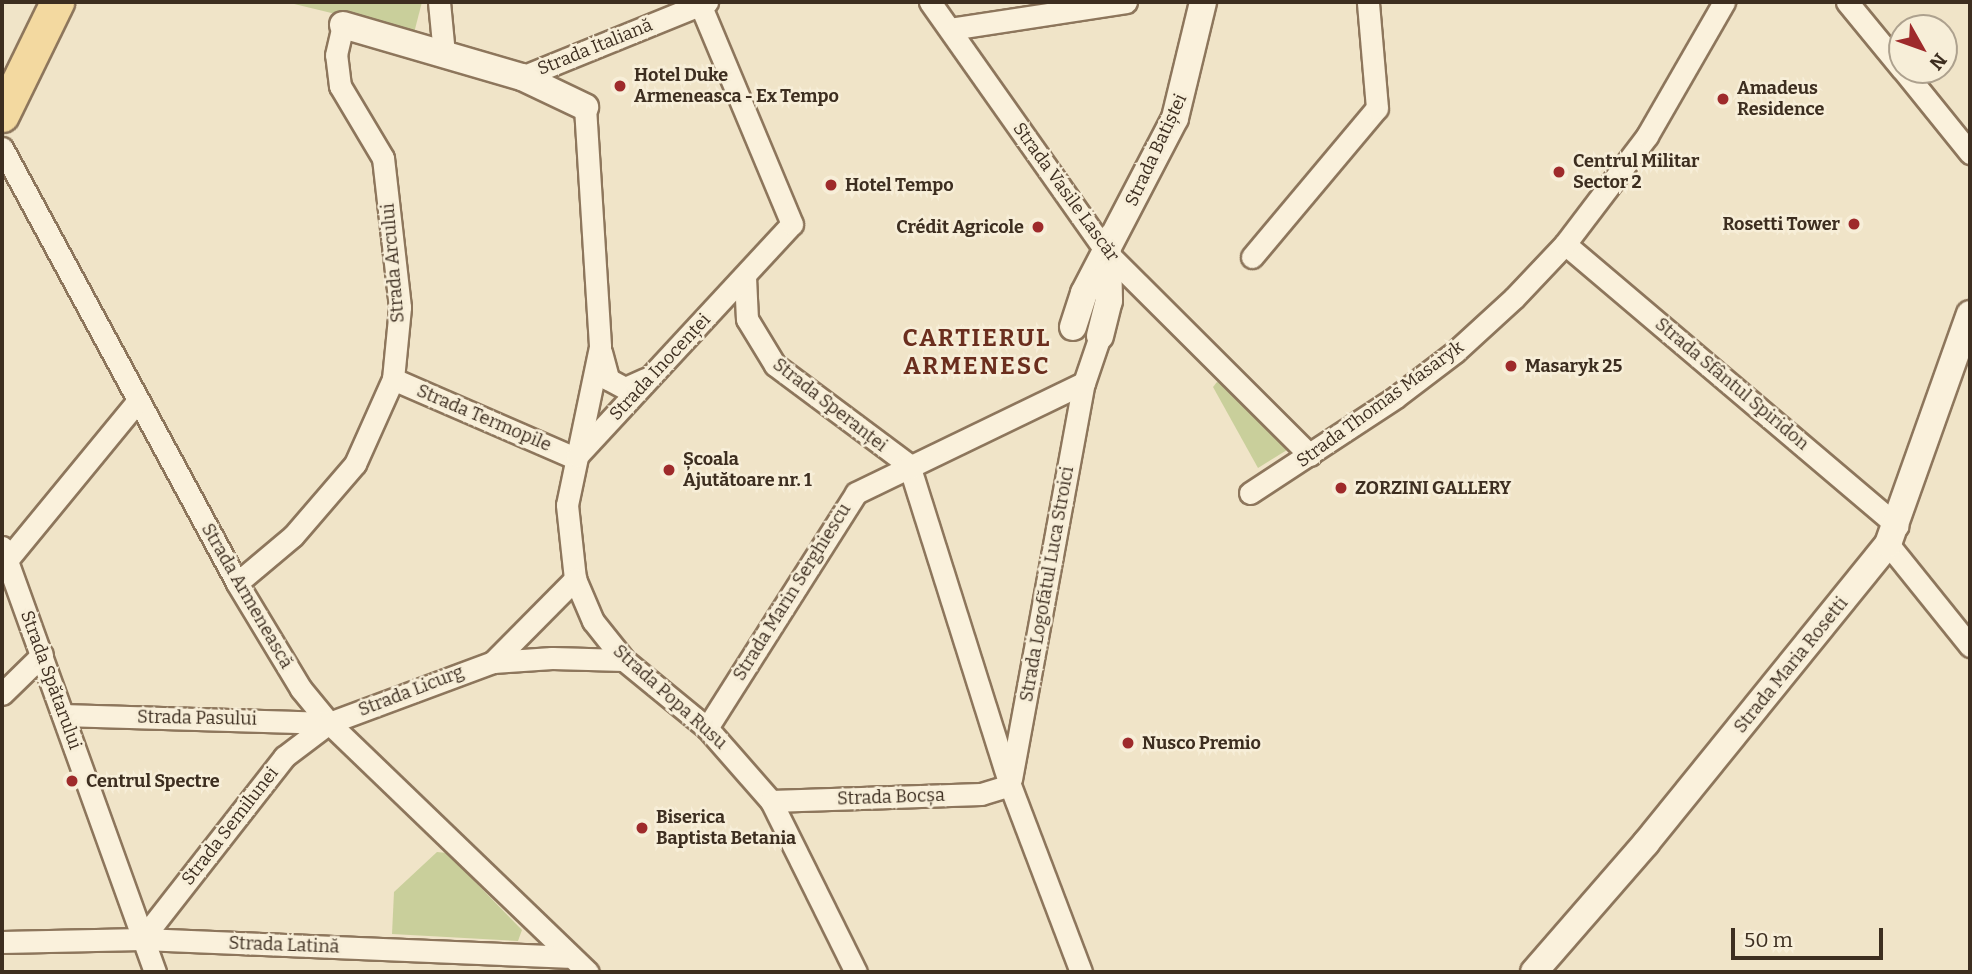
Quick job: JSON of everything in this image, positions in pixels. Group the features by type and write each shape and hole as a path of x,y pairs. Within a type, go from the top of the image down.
{"main road":[{"path":"2,115 57,2"}],"street":[{"path":"439,2 444,54"},
{"name":"Strada Vasile Lascăr","path":"930,2 1108,254 1311,455"},
{"path":"950,29 1126,2"},
{"name":"Strada Batiștei","path":"1073,327 1084,293 1108,254 1175,118 1203,2"},
{"path":"1252,257 1377,108 1368,2"},
{"name":"Strada Thomas Masaryk","path":"1250,493 1311,455 1455,352 1565,244 1647,136 1724,2"},
{"path":"1847,2 1888,53"},
{"path":"702,3 792,224 745,277"},
{"name":"Strada Italiană","path":"522,77 702,3"},
{"path":"343,25 522,77 585,107"},
{"name":"Strada Arcului","path":"237,583 293,536 348,473 377,420 393,379 400,307 383,158 340,86 336,55 343,25"},
{"path":"1913,84 1970,153"},
{"name":"Strada Popa Rusu","path":"585,107 600,347 566,505 575,579 593,621 625,660 706,728 771,801 856,972"},
{"name":"Strada Armenească","path":"2,148 237,583 301,689 330,723 567,957 588,972"},
{"name":"Strada Sfântul Spiridon","path":"1565,244 1893,535 1970,646"},
{"name":"Strada Batiștei","path":"1100,336 1110,301 1108,254"},
{"name":"Strada Inocenței","path":"575,458 745,277"},
{"name":"Strada Speranței","path":"745,277 747,319 775,365 909,465"},
{"name":"Strada Maria Rosetti","path":"1534,972 1646,843 1893,535 1970,314"},
{"path":"1073,327 1086,375"},
{"name":"Strada Logofătul Luca Stroici","path":"1010,785 1086,375 1100,336"},
{"path":"600,347 608,379 625,388 652,376"},
{"name":"Strada Marin Serghiescu","path":"706,728 846,504 868,484 1086,375"},
{"name":"Strada Termopile","path":"393,379 575,458"},
{"path":"4,554 138,402"},
{"path":"909,465 1010,785 1081,972"},
{"name":"Strada Spătarului","path":"4,554 155,972"},
{"name":"Strada Licurg","path":"494,662 575,579"},
{"path":"2,695 42,655"},
{"name":"Strada Licurg","path":"330,723 494,662 552,657 625,660"},
{"name":"Strada Pasului","path":"64,715 330,723"},
{"name":"Strada Semilunei","path":"142,939 284,757 330,723"},
{"name":"Strada Bocșa","path":"771,801 981,794 1010,785"},
{"name":"Strada Latină","path":"2,942 142,939 567,957"}],"green space":[{"path":"286,2 422,2 414,33"},
{"path":"1217,382 1287,450 1258,468 1213,387"},
{"path":"437,852 447,853 522,930 518,941 392,934 394,892"}],"place":[{"name":"Hotel Duke Armeneasca - Ex Tempo","path":"620,86"},
{"name":"Amadeus Residence","path":"1723,99"},
{"name":"Centrul Militar Sector 2","path":"1559,172"},
{"name":"Hotel Tempo","path":"831,185"},
{"name":"Rosetti Tower","path":"1854,224"},
{"name":"Crédit Agricole","path":"1038,227"},
{"name":"Masaryk 25","path":"1511,366"},
{"name":"Școala Ajutătoare nr. 1","path":"669,470"},
{"name":"ZORZINI GALLERY","path":"1341,488"},
{"name":"Nusco Premio","path":"1128,743"},
{"name":"Centrul Spectre","path":"72,781"},
{"name":"Biserica Baptista Betania","path":"642,828"}],"district":[{"name":"CARTIERUL ARMENESC","path":"977,353"}]}
